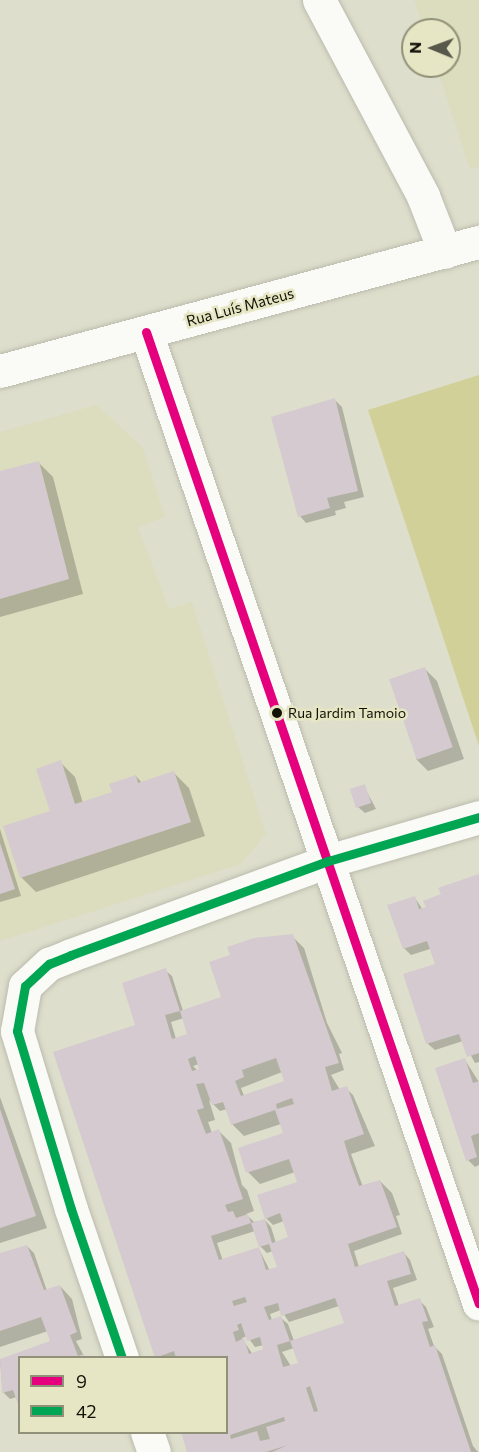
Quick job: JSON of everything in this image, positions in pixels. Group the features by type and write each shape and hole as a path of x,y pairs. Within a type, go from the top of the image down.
{"street":[{"path":"319,0 423,196 445,252"},
{"name":"Rua Luís Mateus","path":"0,371 479,242"},
{"path":"146,332 479,1304"},
{"path":"121,1356 71,1209 17,1031 19,1004 25,986 49,964 328,861 479,817"}],"shaded area":[{"path":"414,0 479,0 479,167 470,169 440,78 461,78 461,18 420,18"},
{"path":"479,375 479,746 368,410"},
{"path":"97,405 143,448 165,517 138,527 169,609 192,602 266,834 241,864 0,941 0,432"}],"building":[{"path":"335,398 358,491 327,498 330,508 298,517 271,417"},
{"path":"39,461 69,579 0,599 0,471"},
{"path":"425,667 453,747 417,760 389,679"},
{"path":"61,760 75,804 112,792 109,784 136,775 138,783 174,771 191,822 20,878 3,826 50,811 36,769"},
{"path":"365,784 371,803 356,808 350,789"},
{"path":"0,843 15,889 0,894"},
{"path":"479,874 479,1053 467,1057 459,1034 426,1044 403,974 435,964 427,941 403,949 387,905 415,896 419,909 426,907 423,901 441,894 438,888"},
{"path":"293,934 339,1063 325,1067 332,1091 347,1086 364,1134 344,1141 351,1164 359,1186 380,1180 397,1227 348,1244 355,1267 404,1251 411,1274 387,1281 395,1306 420,1298 428,1321 422,1322 430,1347 435,1345 471,1452 272,1452 288,1445 266,1452 187,1452 182,1434 228,1434 228,1356 175,1356 174,1351 154,1356 53,1052 135,1025 122,983 166,968 180,1011 221,997 209,962 230,955 227,947 254,938","holes":["180,1011 187,1034 172,1039 165,1015","195,1056 199,1069 192,1071 188,1059","276,1058 284,1081 241,1096 235,1081 244,1077 242,1070","204,1083 212,1105 223,1102 231,1125 275,1110 283,1133 238,1148 246,1173 289,1159 297,1182 257,1195 265,1219 251,1223 248,1214 236,1218 233,1211 228,1212 225,1205 243,1199 219,1129 206,1134 197,1110 204,1108 196,1084","292,1098 294,1104 277,1109 276,1104","280,1213 288,1237 272,1243 265,1219","251,1223 259,1247 219,1260 211,1236","269,1244 277,1267 266,1270 259,1247","245,1297 247,1302 234,1306 232,1301","335,1298 344,1323 290,1341 281,1316","278,1303 281,1316 269,1320 264,1307","241,1323 247,1341 260,1337 263,1349 249,1354 244,1338 236,1342 233,1332 239,1330 237,1325","290,1341 298,1363 283,1367 277,1345","310,1386 318,1411 314,1412 306,1388","284,1417 285,1421 266,1427 270,1439 260,1441 257,1431 231,1439 230,1435"]},
{"path":"465,1058 473,1083 479,1081 479,1133 471,1136 477,1157 466,1161 435,1068"},
{"path":"0,1109 36,1216 0,1228"},
{"path":"27,1245 44,1290 60,1285 77,1332 70,1335 78,1356 18,1356 18,1404 13,1390 2,1393 0,1359 50,1341 41,1317 0,1331 0,1253"}],"transit line":[{"name":"9","path":"146,332 479,1304"},
{"name":"42","path":"121,1356 71,1209 17,1031 25,986 49,964 71,955 328,861 479,817"}],"place":[{"name":"Rua Jardim Tamoio","path":"277,713"}]}
